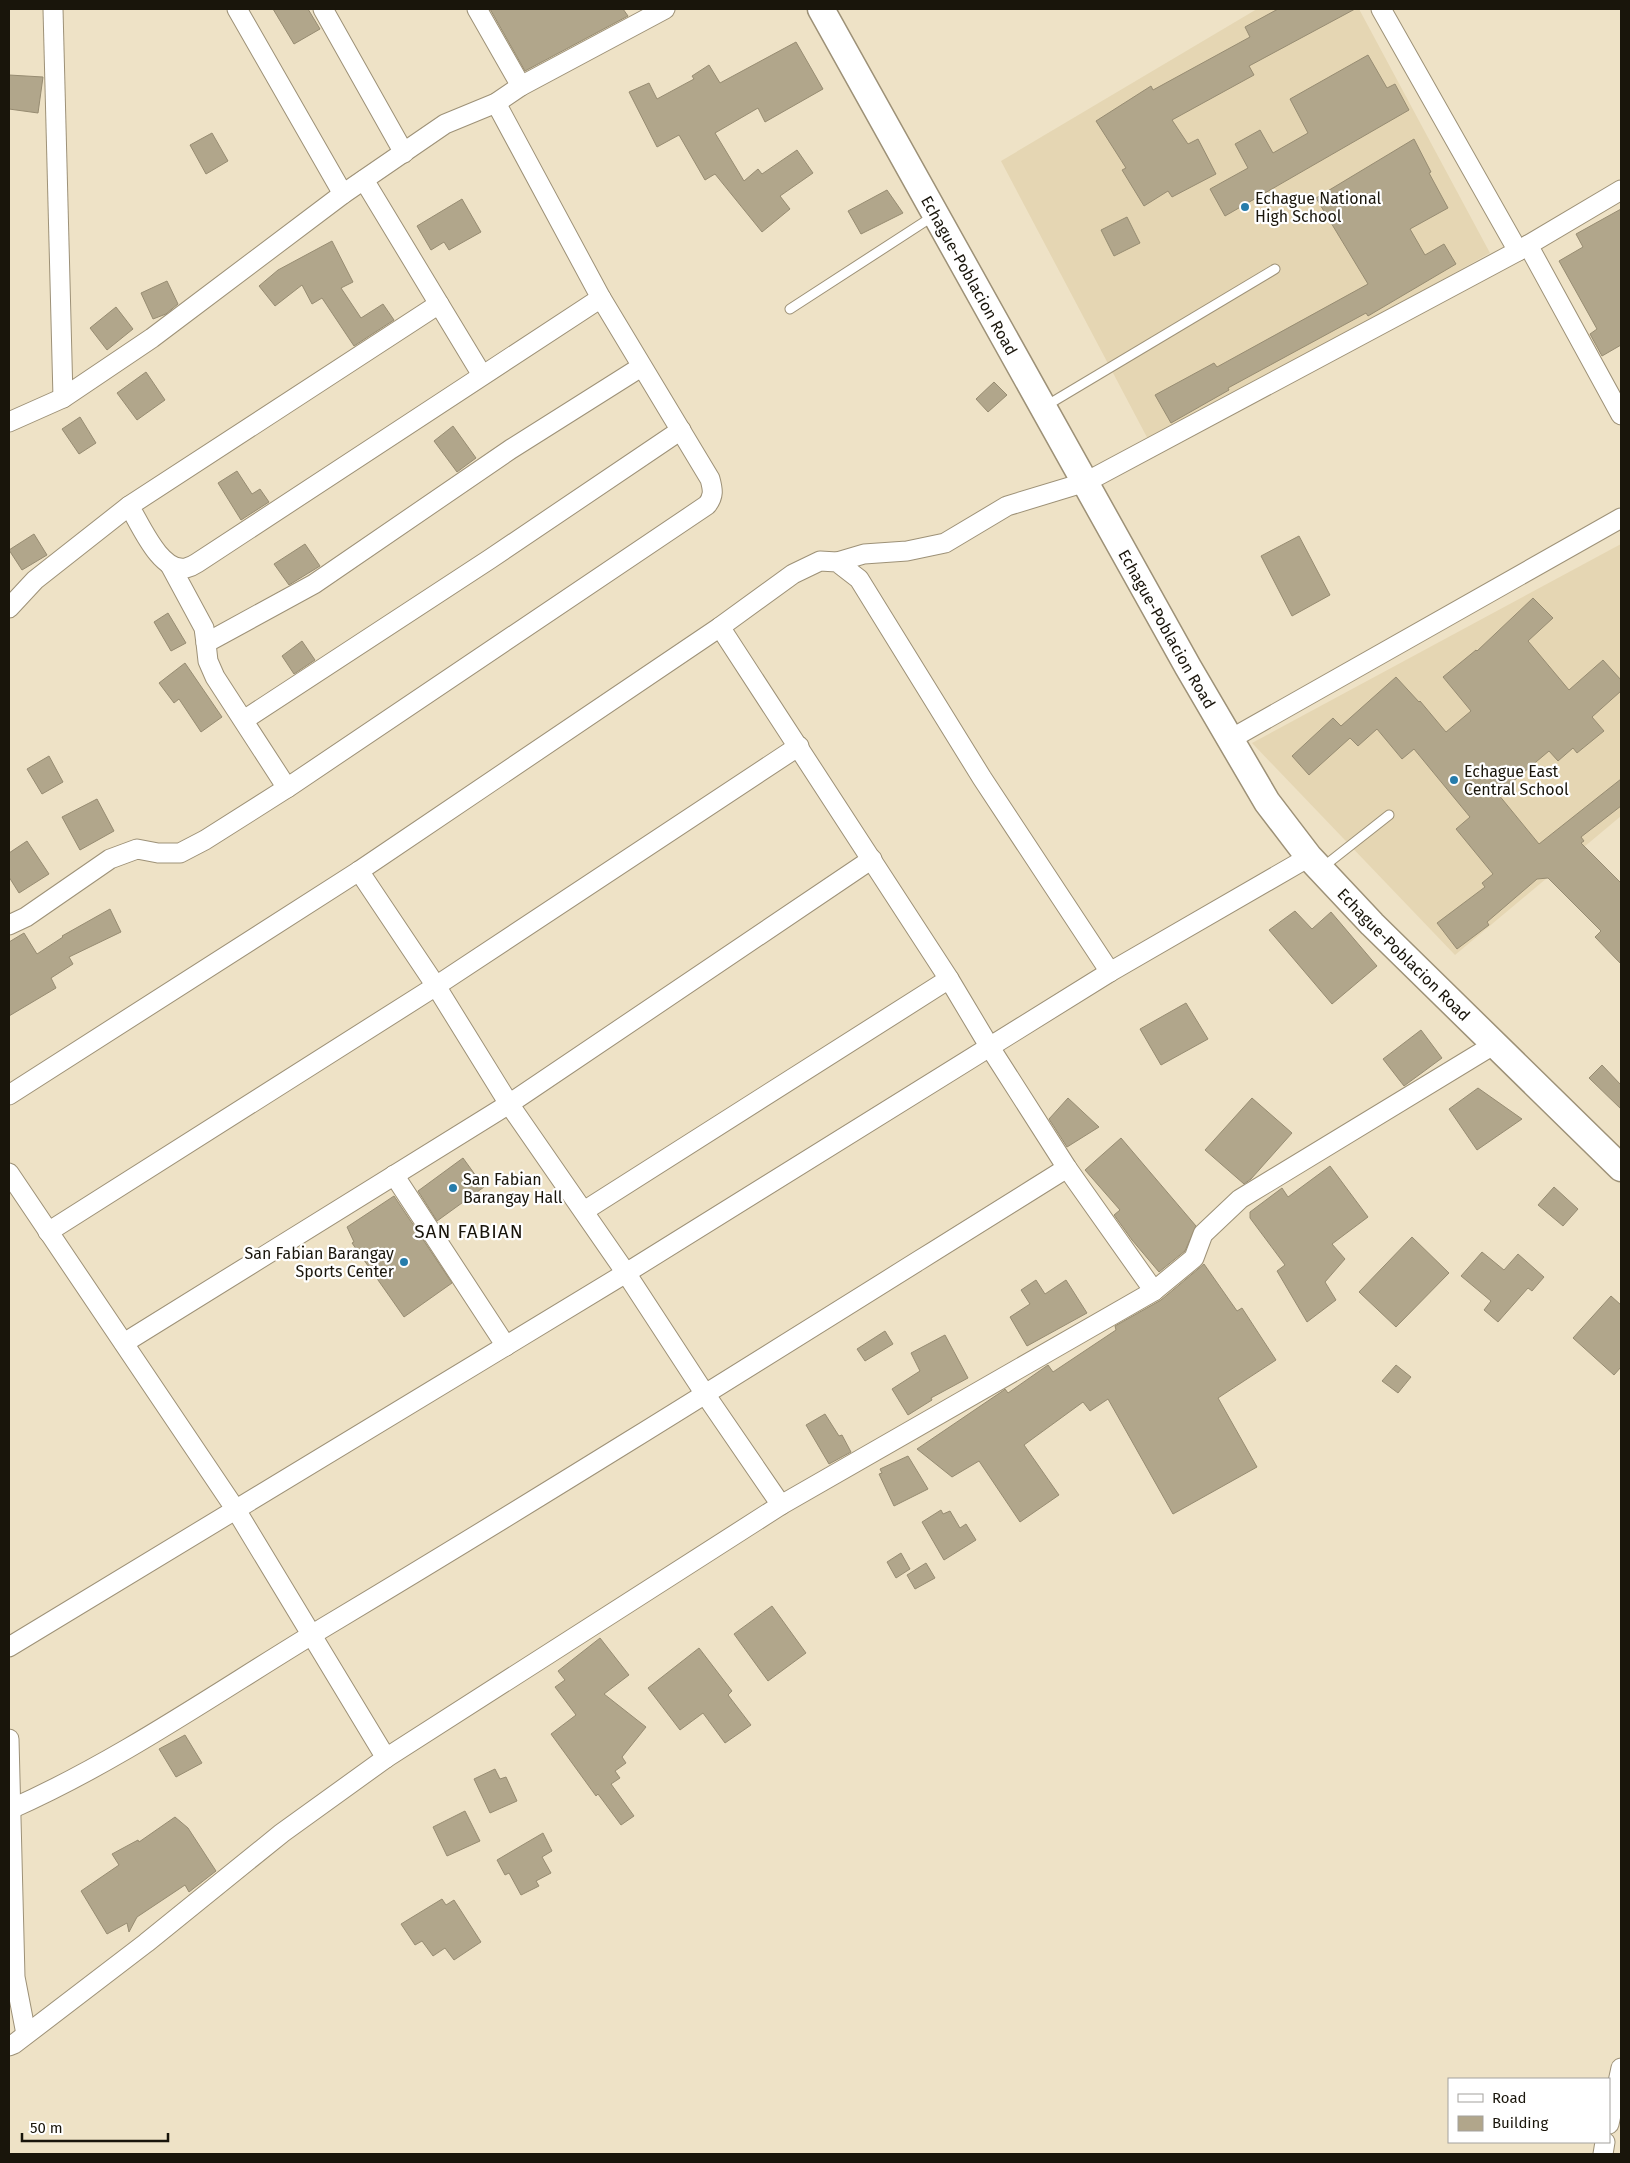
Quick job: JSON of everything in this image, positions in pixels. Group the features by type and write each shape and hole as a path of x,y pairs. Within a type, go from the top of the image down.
{"main road":[{"name":"Echague-Poblacion Road","path":"821,9 1229,740 1266,802 1315,863 1372,924 1621,1168"}],"street":[{"path":"53,9 63,398"},
{"path":"237,9 343,194"},
{"path":"323,9 404,153"},
{"path":"477,9 521,86"},
{"path":"9,422 63,398 152,338 343,194 445,124 496,103 640,15 665,9"},
{"path":"1381,9 1621,414"},
{"path":"9,925 26,917 110,859 137,849 158,854 180,853 205,840 288,788 707,505 712,499 713,490 710,479 600,298 496,103"},
{"path":"364,180 482,375"},
{"path":"9,1095 359,871 720,627 793,574 820,561 837,562 864,554 907,551 945,543 1007,506 1086,482 1523,248 1621,190"},
{"path":"170,565 187,568 197,563 600,298"},
{"path":"9,608 35,580 129,506 439,304"},
{"path":"206,643 314,584 511,449 642,367"},
{"path":"244,720 490,559 681,430"},
{"path":"129,506 158,554 170,565 204,628 208,661 215,678 288,788"},
{"path":"1229,740 1621,518"},
{"path":"837,562 859,579 982,778 1110,972"},
{"path":"720,627 949,979 989,1046 1067,1168 1154,1291"},
{"path":"48,1232 436,986 799,746"},
{"path":"124,1344 509,1104 872,860"},
{"path":"9,1647 626,1273 1110,972 1315,863"},
{"path":"359,871 436,986 509,1104 584,1211 705,1394 782,1505"},
{"path":"584,1211 949,979"},
{"path":"9,2046 146,1942 282,1833 386,1758 782,1505 1154,1291 1194,1258 1203,1234 1240,1199 1495,1044"},
{"path":"10,1808 54,1789 210,1698 466,1542 1067,1168"},
{"path":"9,1173 236,1510 386,1758"},
{"path":"394,1176 506,1346"},
{"path":"9,1739 15,1977 26,2034"},
{"path":"1610,2119 1621,2068"}],"lane":[{"path":"790,309 936,214"},
{"path":"1044,407 1276,269"},
{"path":"1315,863 1389,815"}],"shaded area":[{"name":"Echague National High School","path":"1257,9 1359,9 1490,253 1150,443 1001,161"},
{"name":"Echague East Central School","path":"1621,544 1621,816 1455,955 1252,743"}],"building":[{"path":"273,9 308,9 320,29 294,44"},
{"path":"490,9 623,9 628,16 525,71"},
{"path":"1278,9 1355,9 1249,66 1254,75 1172,120 1188,144 1198,139 1216,174 1172,197 1168,191 1144,206 1122,170 1126,168 1096,121 1151,86 1153,90 1250,37 1245,27"},
{"path":"796,42 823,89 765,122 758,108 715,133 744,181 758,169 762,174 797,150 813,173 780,196 790,209 762,232 715,174 705,180 679,135 657,147 629,92 649,83 657,99 694,79 692,76 709,65 720,83"},
{"path":"1368,55 1387,88 1395,84 1409,110 1225,216 1210,189 1248,168 1235,144 1260,130 1273,153 1308,133 1290,99"},
{"path":"9,75 43,77 38,113 9,109"},
{"path":"212,133 228,161 206,174 190,145"},
{"path":"1414,139 1431,172 1429,173 1448,208 1410,229 1425,255 1444,244 1456,264 1368,316 1366,313 1228,388 1229,390 1171,423 1155,395 1214,363 1217,367 1368,284 1316,198"},
{"path":"887,190 903,213 861,234 848,211"},
{"path":"462,199 481,232 449,250 444,242 431,250 417,226"},
{"path":"1621,209 1621,345 1602,356 1590,334 1597,329 1559,261 1583,247 1576,234"},
{"path":"1127,217 1140,243 1114,256 1101,230"},
{"path":"332,241 353,282 341,288 361,318 383,304 394,320 354,346 322,298 312,304 302,285 275,306 259,286 278,270"},
{"path":"167,281 178,304 166,314 153,319 141,293"},
{"path":"116,307 133,329 107,350 90,328"},
{"path":"146,372 165,400 137,420 117,393"},
{"path":"994,382 1007,395 988,412 976,399"},
{"path":"80,417 96,443 79,454 62,429"},
{"path":"453,426 476,458 457,472 434,441"},
{"path":"237,471 252,494 260,489 269,502 241,520 218,483"},
{"path":"34,534 47,555 22,570 9,550"},
{"path":"1299,536 1330,595 1292,616 1261,556"},
{"path":"305,544 320,566 289,585 274,564"},
{"path":"1533,598 1553,618 1528,641 1569,690 1603,660 1621,680 1621,691 1592,717 1604,731 1577,753 1573,748 1558,761 1549,751 1498,794 1539,844 1621,779 1621,806 1581,837 1584,841 1581,843 1621,883 1621,964 1595,937 1601,931 1548,878 1537,879 1487,922 1489,925 1457,949 1437,923 1485,887 1482,883 1493,874 1456,829 1470,817 1414,749 1402,759 1377,729 1358,746 1350,738 1309,775 1292,756 1333,718 1341,726 1396,677 1420,701 1446,732 1471,711 1443,677 1477,651"},
{"path":"168,613 186,643 171,651 154,622"},
{"path":"302,641 315,660 294,674 282,656"},
{"path":"185,663 222,717 201,732 179,699 174,703 159,683"},
{"path":"49,756 63,782 42,794 27,769"},
{"path":"97,799 114,831 80,850 62,817"},
{"path":"27,841 49,874 19,893 9,877 9,853"},
{"path":"110,909 121,932 69,957 73,964 51,978 56,988 9,1016 9,942 24,933 37,954 62,936"},
{"path":"1295,911 1312,929 1331,912 1377,966 1332,1004 1269,930"},
{"path":"1186,1003 1208,1039 1161,1065 1140,1029"},
{"path":"1421,1030 1442,1058 1404,1086 1383,1059"},
{"path":"1602,1065 1621,1085 1621,1109 1589,1078"},
{"path":"1478,1088 1522,1119 1477,1150 1449,1109"},
{"path":"1068,1098 1099,1127 1067,1147 1049,1119"},
{"path":"1252,1098 1292,1133 1251,1179 1244,1184 1205,1150"},
{"path":"1121,1138 1196,1226 1185,1251 1159,1272 1114,1215 1120,1210 1085,1170"},
{"name":"San Fabian Barangay Hall","path":"463,1158 484,1187 437,1221 418,1191"},
{"path":"1330,1166 1368,1217 1332,1244 1345,1259 1325,1282 1336,1300 1307,1322 1277,1271 1285,1265 1250,1218 1250,1212 1282,1188 1288,1197"},
{"path":"1554,1187 1578,1209 1563,1226 1538,1205"},
{"name":"San Fabian Barangay Sports Center","path":"394,1196 452,1283 404,1317 352,1243 354,1242 347,1227"},
{"path":"1412,1237 1449,1273 1396,1327 1359,1292"},
{"path":"1482,1252 1504,1270 1518,1254 1544,1277 1532,1291 1528,1288 1498,1322 1484,1310 1491,1301 1461,1276"},
{"path":"1204,1264 1237,1311 1242,1308 1276,1360 1218,1398 1257,1467 1173,1514 1108,1399 1090,1411 1083,1402 1024,1445 1059,1495 1020,1522 979,1461 952,1477 917,1449 1005,1389 1008,1393 1048,1365 1053,1372 1116,1330 1115,1326 1161,1300"},
{"path":"1036,1280 1045,1294 1066,1280 1087,1313 1027,1346 1010,1317 1030,1304 1021,1290"},
{"path":"1611,1296 1621,1305 1621,1367 1614,1375 1573,1338"},
{"path":"885,1331 893,1344 865,1361 857,1349"},
{"path":"945,1335 968,1378 931,1398 932,1400 908,1415 892,1389 920,1371 911,1353"},
{"path":"1396,1365 1411,1377 1398,1393 1382,1381"},
{"path":"825,1414 839,1436 842,1435 851,1452 829,1464 806,1425"},
{"path":"908,1456 928,1489 894,1506 879,1474 882,1473 880,1469"},
{"path":"941,1510 943,1514 950,1511 960,1528 966,1524 976,1540 944,1560 922,1522"},
{"path":"901,1553 910,1569 896,1578 887,1562"},
{"path":"926,1563 935,1578 915,1589 907,1575"},
{"path":"772,1606 806,1653 768,1681 734,1634"},
{"path":"600,1638 629,1675 604,1694 646,1727 622,1757 626,1763 615,1771 620,1778 611,1784 634,1816 621,1825 598,1794 596,1796 551,1734 576,1715 555,1687 565,1680 558,1671"},
{"path":"699,1648 732,1691 728,1695 751,1725 725,1743 703,1713 680,1730 648,1688"},
{"path":"185,1735 202,1763 176,1777 159,1749"},
{"path":"495,1769 500,1779 506,1777 517,1801 490,1813 474,1779"},
{"path":"465,1811 480,1841 447,1856 433,1827"},
{"path":"175,1817 188,1828 216,1871 189,1892 185,1885 137,1917 129,1932 127,1923 107,1934 81,1891 119,1865 112,1854 138,1840 139,1842"},
{"path":"543,1833 552,1851 542,1857 551,1873 536,1881 539,1886 521,1895 509,1873 505,1875 497,1860"},
{"path":"442,1899 446,1905 454,1900 481,1942 454,1960 445,1948 433,1956 422,1941 415,1945 401,1924"}],"place":[{"name":"Echague National High School","path":"1245,207"},
{"name":"Echague East Central School","path":"1454,780"},
{"name":"San Fabian Barangay Hall","path":"453,1188"},
{"name":"San Fabian Barangay Sports Center","path":"404,1262"}],"district":[{"name":"SAN FABIAN","path":"469,1231"}]}
